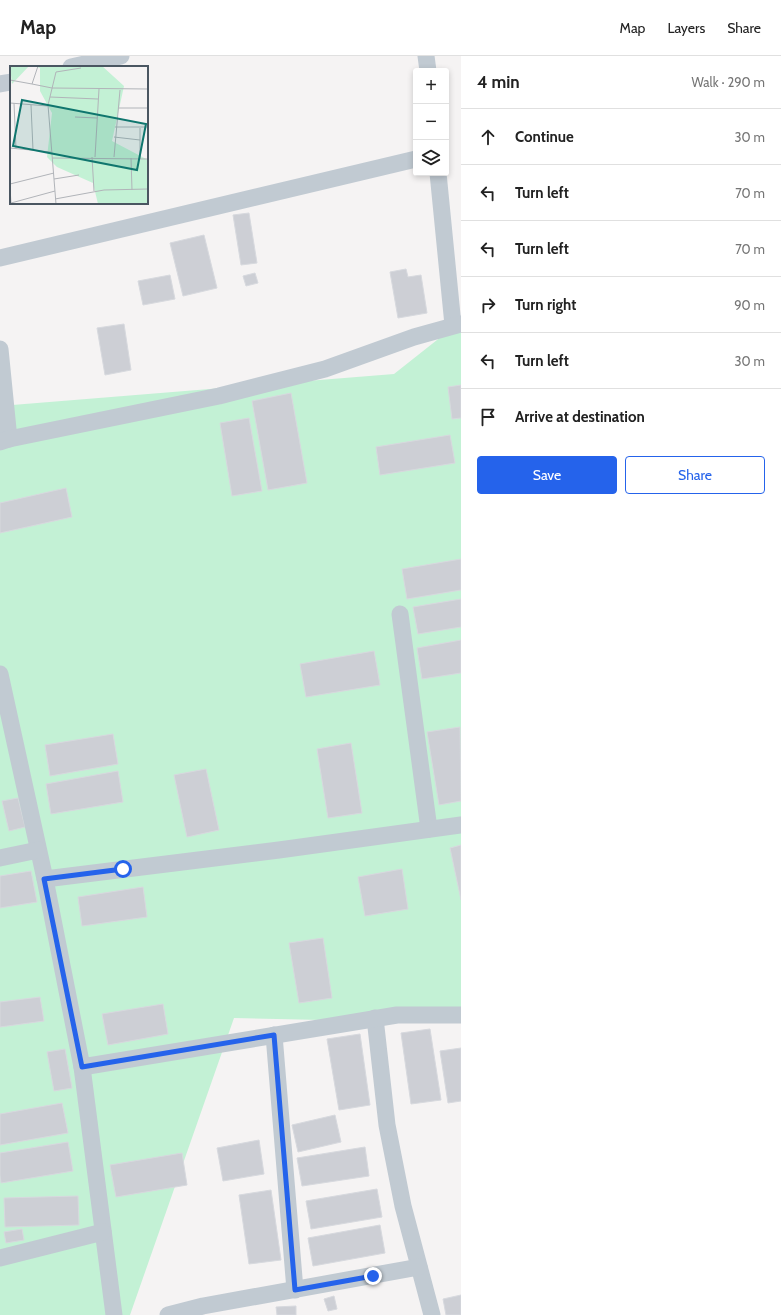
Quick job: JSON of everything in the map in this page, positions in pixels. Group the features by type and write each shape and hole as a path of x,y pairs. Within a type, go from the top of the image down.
{"street":[{"path":"76,66 121,56"},
{"path":"426,56 428,68"},
{"path":"0,84 10,82"},
{"path":"0,258 413,160"},
{"path":"0,349 4,441 219,396 325,369 414,337 457,325 438,176"},
{"path":"400,614 428,829"},
{"path":"0,674 38,850 82,1067 114,1315"},
{"path":"44,879 279,850 461,825"},
{"path":"0,858 38,850"},
{"path":"82,1067 375,1018 404,1015 461,1015"},
{"path":"375,1018 387,1125 403,1206 432,1315"},
{"path":"274,1035 295,1290"},
{"path":"0,1258 103,1232"},
{"path":"168,1315 203,1306 419,1267"}],"green space":[{"path":"461,321 461,1023 234,1018 130,1315 0,1315 0,406 394,374"}],"building":[{"path":"249,213 257,263 241,265 233,215"},
{"path":"204,235 217,288 183,296 170,243"},
{"path":"406,269 408,277 421,275 427,313 398,318 390,272"},
{"path":"255,273 258,283 246,286 243,276"},
{"path":"170,275 175,299 143,305 138,281"},
{"path":"124,324 131,370 105,375 97,328"},
{"path":"461,385 461,418 452,419 448,387"},
{"path":"291,393 307,483 268,490 252,401"},
{"path":"249,418 262,491 232,496 220,423"},
{"path":"450,435 455,463 380,475 376,447"},
{"path":"66,488 72,517 0,533 0,503"},
{"path":"461,559 461,590 407,599 402,569"},
{"path":"461,599 461,627 418,634 413,607"},
{"path":"461,640 461,673 422,679 417,648"},
{"path":"374,651 380,685 306,697 300,664"},
{"path":"460,727 461,801 439,805 427,732"},
{"path":"113,734 118,764 50,776 45,745"},
{"path":"351,743 362,813 328,818 317,749"},
{"path":"206,769 219,830 187,837 174,775"},
{"path":"118,771 123,802 51,814 46,784"},
{"path":"18,798 25,827 9,831 2,801"},
{"path":"461,845 461,900 450,848"},
{"path":"402,869 408,909 365,916 358,877"},
{"path":"31,871 37,902 0,908 0,876"},
{"path":"143,887 147,917 82,926 78,897"},
{"path":"323,938 332,998 299,1003 289,943"},
{"path":"40,997 44,1021 0,1027 0,1002"},
{"path":"163,1004 168,1034 108,1045 102,1014"},
{"path":"430,1029 441,1100 411,1104 401,1033"},
{"path":"360,1034 370,1105 339,1110 327,1039"},
{"path":"461,1048 461,1101 448,1103 440,1051"},
{"path":"65,1049 72,1088 54,1091 47,1052"},
{"path":"62,1103 68,1133 0,1145 0,1114"},
{"path":"335,1115 341,1142 298,1152 292,1125"},
{"path":"259,1140 264,1174 223,1181 217,1148"},
{"path":"68,1142 73,1171 1,1183 0,1153"},
{"path":"365,1147 369,1176 302,1186 297,1158"},
{"path":"182,1153 187,1185 116,1197 110,1165"},
{"path":"377,1189 382,1217 311,1229 306,1201"},
{"path":"271,1190 281,1260 249,1264 239,1195"},
{"path":"78,1196 79,1225 5,1227 4,1198"},
{"path":"380,1225 385,1253 313,1266 308,1238"},
{"path":"22,1229 24,1240 6,1243 4,1232"},
{"path":"461,1295 461,1315 446,1315 443,1299"},
{"path":"334,1296 337,1309 328,1311 324,1299"},
{"path":"296,1306 296,1315 277,1315 276,1307"}],"route":[{"path":"123,869 44,879 82,1067 274,1035 295,1290 373,1276"}]}
